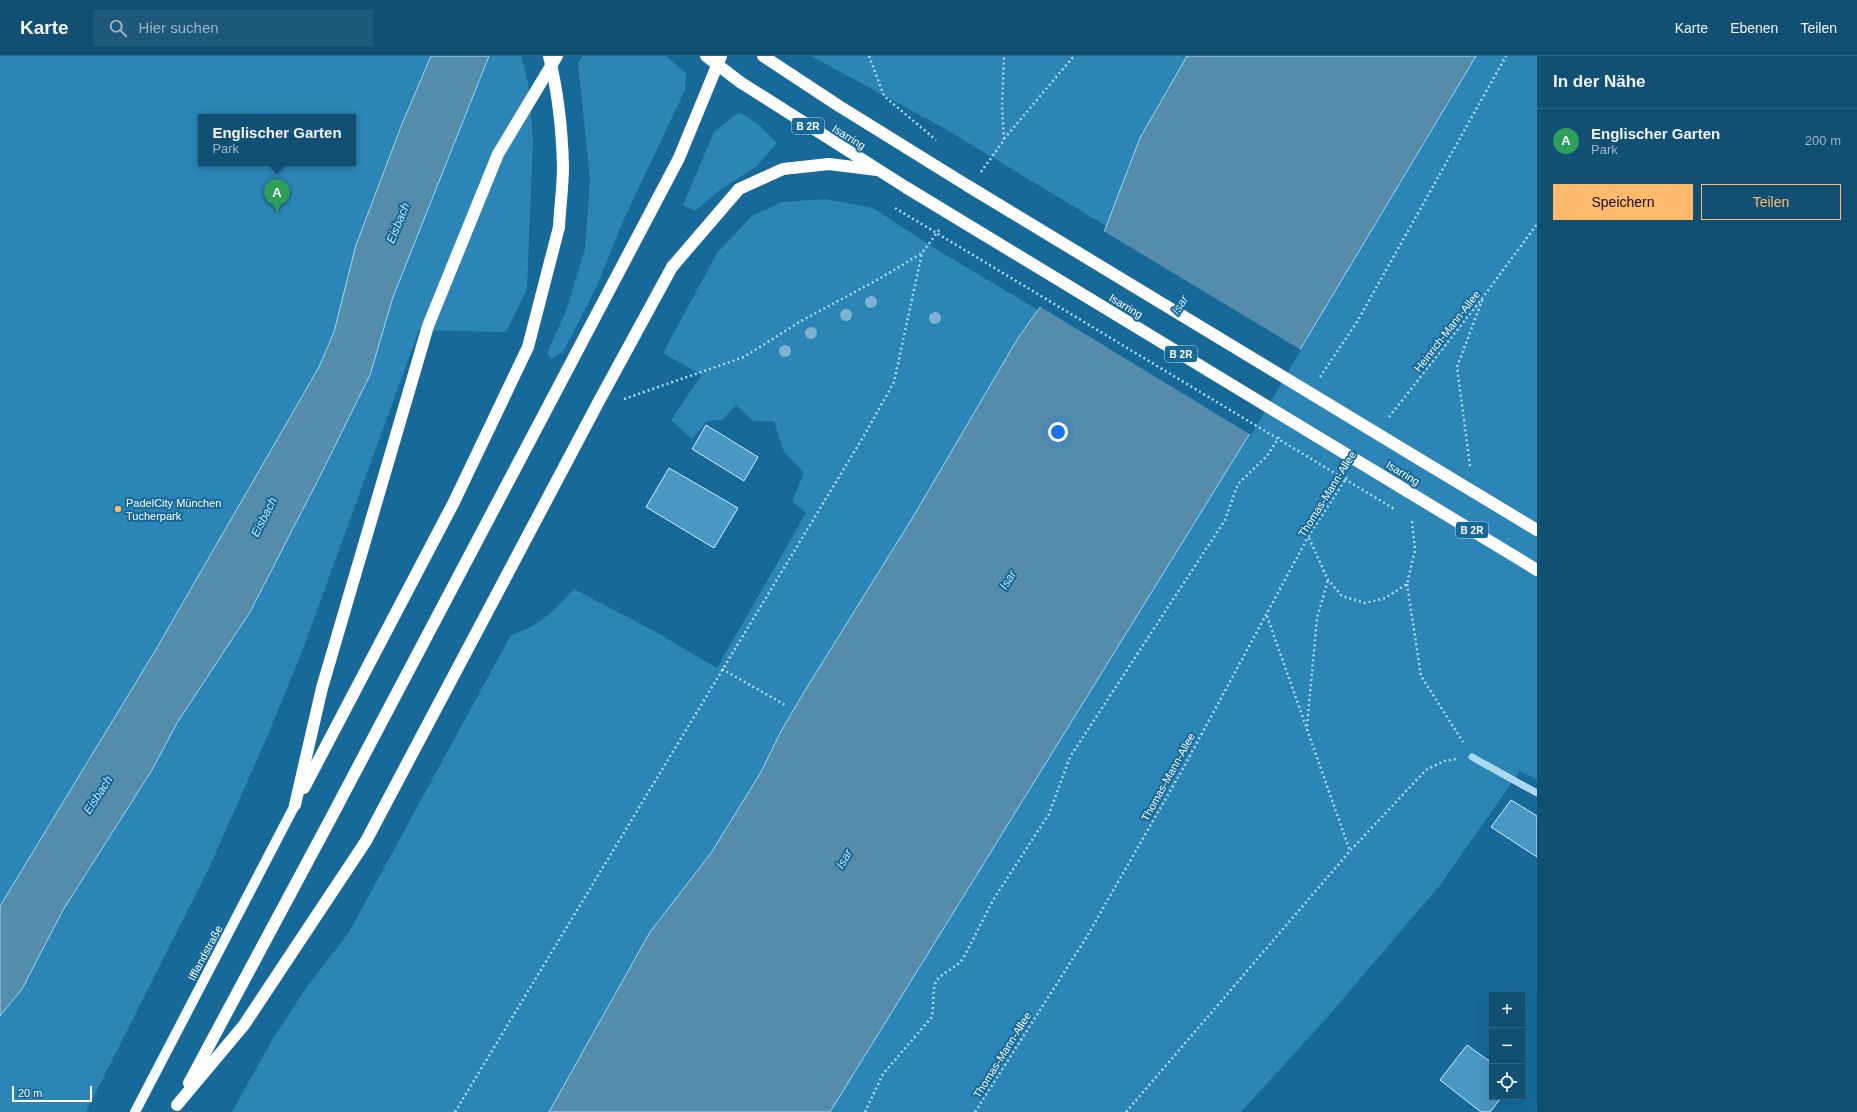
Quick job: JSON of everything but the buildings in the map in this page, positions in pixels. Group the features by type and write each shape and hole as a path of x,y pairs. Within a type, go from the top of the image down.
{"highway":[{"path":"295,805 454,502 528,347 559,227 563,167 561,125 555,81 549,56"},
{"path":"295,805 322,688 428,326 498,154 557,56"},
{"name":"Isarring","path":"706,56 740,82 877,170 1537,570"},
{"path":"175,1108 327,826 679,158 721,56"},
{"name":"Isarring","path":"763,56 924,159 1537,530"},
{"path":"175,1108 244,1025 366,841 599,400 672,267 739,189 783,169 828,164 877,170"}],"main road":[{"name":"Ifflandstraße","path":"135,1112 295,805"}],"lane":[{"path":"1472,757 1537,793"}],"path":[{"path":"868,56 884,96 936,140"},
{"path":"1004,56 1002,106 1004,140"},
{"path":"977,178 1004,140 1074,56"},
{"path":"1318,380 1357,322 1506,56"},
{"path":"895,208 1396,510"},
{"name":"Heinrich-Mann-Allee","path":"1387,421 1484,296 1537,224"},
{"path":"620,400 744,357 801,321 879,279 922,253 940,228"},
{"path":"455,1112 865,434 894,382 922,253"},
{"path":"1470,466 1457,367 1484,296"},
{"path":"864,1112 883,1074 931,1018 934,1008 933,987 937,979 960,965 993,900 1049,814 1070,757 1225,520 1238,484 1267,456 1284,431"},
{"name":"Thomas-Mann-Allee","path":"975,1112 1086,938 1181,772 1308,537 1350,472"},
{"path":"1126,1112 1350,851 1426,770 1444,761 1472,757 1420,676 1407,584 1415,550 1412,521"},
{"path":"1308,537 1328,580 1342,596 1365,603 1385,598 1407,584"},
{"path":"1306,729 1317,618 1328,580"},
{"path":"1267,615 1350,851"},
{"path":"722,669 787,706"}],"shaded area":[{"name":"PadelCity München Tucherpark","path":"0,56 431,56 402,124 356,245 334,332 319,367 155,651 0,906"},
{"path":"489,56 521,56 528,82 533,139 527,289 506,332 419,330 303,649 267,737 209,868 86,1112 0,1112 0,1016 22,989 63,910 152,770 177,723 250,612 319,478 370,375 393,297"},
{"path":"582,56 666,56 686,73 685,90 623,221 597,286 563,352 551,359 547,353 566,311 585,249 590,179 578,63"},
{"path":"811,56 1214,56 1111,229 942,127"},
{"path":"1476,56 1537,56 1537,780 1520,771 1440,885 1324,1021 1241,1112 830,1112 1247,438"},
{"path":"739,112 758,124 777,143 757,166 720,190 695,211 683,205 714,132"},
{"path":"826,199 873,208 936,249 1038,310 1018,338 913,517 804,692 780,733 761,772 711,853 650,932 549,1112 232,1112 272,1040 309,984 348,934 511,635 531,627 546,617 574,589 654,631 717,668 806,513 792,501 804,473 784,452 774,421 753,421 736,405 722,420 707,421 692,439 671,420 702,375 663,353 717,253 752,216 782,202"}],"water":[{"name":"Eisbach","path":"431,56 489,56 393,297 370,375 250,612 177,723 152,770 63,910 22,989 0,1016 0,906 155,651 319,367 334,332 356,245 402,124"},
{"name":"Isar","path":"1187,56 1476,56 1247,438 830,1112 549,1112 650,932 711,853 761,772 780,733 804,692 913,517 1018,338 1038,310 1104,232 1140,138"}],"pier":[{"path":"1102,230 1301,350 1251,435 1039,306"}],"place":[{"name":"Englischer Garten","path":"277,212"},
{"name":"PadelCity München Tucherpark","path":"118,509"}]}
